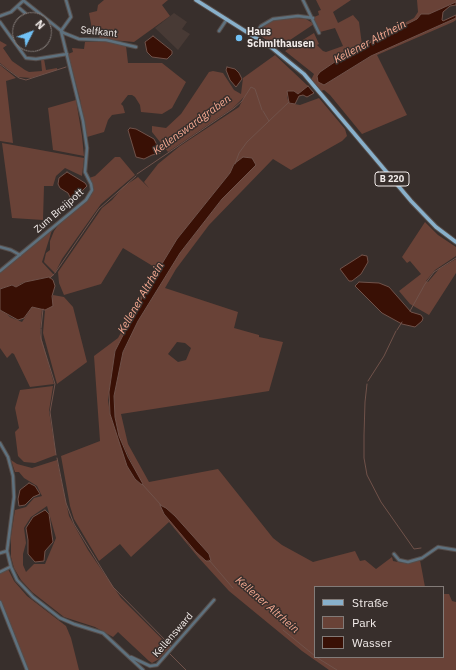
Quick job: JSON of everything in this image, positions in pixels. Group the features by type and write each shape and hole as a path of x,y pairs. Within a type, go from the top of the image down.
{"main road":[{"name":"B 220","path":"196,0 254,36 284,57 304,74 428,218 456,242"}],"street":[{"path":"61,31 71,17 66,0"},
{"path":"303,0 319,33"},
{"path":"0,16 8,14 18,7 22,1"},
{"name":"Selfkant","path":"22,1 61,31 79,39 106,40 136,47"},
{"path":"18,7 23,12"},
{"path":"254,36 261,26 273,19 298,16 313,18"},
{"path":"219,31 227,19"},
{"path":"0,22 12,37"},
{"name":"Zum Breijpott","path":"0,271 86,200 92,190 91,184 85,172 86,148 83,121 61,31"},
{"path":"21,52 31,59 67,54"},
{"path":"0,247 11,250 20,255"},
{"path":"0,443 8,457 13,476 14,490 7,550 10,567 23,588 47,608 66,621 103,633 143,670"},
{"path":"394,554 399,560 408,562 422,558 438,547 456,550"},
{"path":"0,553 7,550"},
{"path":"0,572 10,567"},
{"name":"Kellensward","path":"129,656 150,666 157,665 214,600"},
{"path":"0,602 27,670"}],"shaded area":[{"path":"174,13 187,22 182,29 190,34 178,50 155,28"}],"green space":[{"path":"104,0 168,0 162,5 170,16 134,42 100,39 97,29 92,29 89,13 97,11 98,5"},
{"path":"316,0 351,0 333,12 338,23 353,15 359,22 362,45 414,18 418,12 417,0 456,0 456,2 429,14 421,14 417,19 342,57 323,70 317,77 324,85 371,56 456,18 453,22 377,55 407,115 362,134 330,95 324,90 321,91 311,80 314,74 285,51 314,33 319,44 317,45 323,51 326,52 343,46 335,28 320,32 317,28 314,17 319,15 318,11 321,10"},
{"path":"288,17 306,19 314,24 278,48 258,34 264,26 272,20"},
{"path":"0,41 7,45 3,48 12,61 25,70 29,72 42,71 41,60 44,59 46,70 57,68 57,70 31,78 18,77 0,63"},
{"path":"85,42 111,42 126,46 128,63 162,63 186,82 172,108 162,114 141,112 140,105 135,97 128,95 121,104 125,113 112,115 108,120 104,132 87,137 80,99 68,54 73,52 72,48 84,49"},
{"path":"275,55 308,86 298,94 294,91 289,91 287,97 289,103 300,105 319,98 345,129 347,136 342,141 291,170 273,159 209,225 176,269 165,288 238,312 234,328 259,335 259,337 283,342 269,391 121,414 128,444 149,482 218,469 273,538 282,545 313,562 355,551 360,561 365,560 376,569 392,557 393,561 403,563 420,560 425,586 314,586 314,658 444,658 444,594 449,594 452,601 456,602 456,670 329,670 302,651 229,591 198,557 169,522 131,557 120,544 99,561 74,519 70,506 61,456 100,441 94,356 118,338 156,268 123,248 101,284 64,295 59,283 58,272 102,208 112,200 123,187 138,177 149,188 144,182 158,164 180,146 239,107 244,97 233,108 168,152 152,132 152,126 166,128 181,114 209,72 213,71 223,73 234,90 241,94 243,78","holes":["241,159 256,165 222,199 180,253 138,321 123,352 114,396 115,417 119,436 142,485 135,479 127,466 110,414 108,400 115,351 146,290 177,239 230,173 234,164","177,342 185,343 191,348 186,360 178,362 168,354","166,508 208,553 209,557 201,556 189,545"]},
{"path":"0,65 16,78 6,81 13,143 0,141"},
{"path":"76,100 84,156 53,150 48,108"},
{"path":"2,143 84,158 82,176 65,168 56,176 53,186 44,186 43,220 12,218"},
{"path":"115,157 120,157 135,175 101,204 62,259 55,273 44,262 46,253 50,250 50,241 54,231 59,224 83,204 92,194 93,186 89,178 95,176"},
{"path":"425,222 438,235 456,247 456,256 435,270 426,281 428,282 439,269 456,259 456,273 429,315 410,304 399,291 421,274 410,261 407,263 402,257"},
{"path":"52,230 42,262 54,275 50,278 43,278 22,283 16,287 12,285 0,289 0,273"},
{"path":"53,295 64,297 73,307 87,362 57,384 43,333 45,310 51,306"},
{"path":"32,307 42,309 40,333 54,384 30,387 14,354 12,353 7,358 0,348 0,310 10,317 22,322"},
{"path":"53,386 49,411 56,455 35,463 24,462 18,456 15,432 19,428 15,408 20,390"},
{"path":"11,460 17,464 32,468 57,460 69,516 88,550 121,598 170,647 159,659 152,663 118,632 113,637 95,627 64,617 32,592 21,580 14,568 11,557 11,536 15,510 26,507 34,498 42,496 37,486 24,478 19,472 15,472","holes":["47,506 56,538 45,564 34,564 26,572 23,565 23,554 26,543 24,528 31,517"]},
{"path":"8,569 14,581 27,596 66,626 71,638 79,670 27,670 0,600 0,573"}],"water":[{"path":"456,2 456,5 450,6 443,12 442,20 443,21 456,15 456,18 371,56 324,85 318,82 317,76 320,72 342,57 417,19 421,14 429,14"},
{"path":"153,36 172,51 172,54 167,59 152,57 147,52 145,42"},
{"path":"227,67 235,69 242,79 236,87 230,80 226,70"},
{"path":"308,86 314,93 307,97 303,95 299,96 295,104 289,103 287,91 294,91 298,94"},
{"path":"130,128 136,129 154,139 161,153 144,159 136,157 128,130"},
{"path":"243,157 252,158 256,165 222,199 180,253 138,321 123,352 114,396 115,417 119,436 128,457 143,484 142,485 135,479 127,466 110,414 109,392 115,351 146,290 177,239 230,173 234,164"},
{"path":"67,172 85,183 87,186 72,201 68,193 60,188 58,184 59,178"},
{"path":"362,255 367,256 368,262 361,274 352,281 349,281 340,269"},
{"path":"49,277 53,280 55,286 52,296 53,306 45,310 32,307 24,318 18,320 0,310 0,289 12,285 16,287 25,282"},
{"path":"359,282 379,283 389,287 411,312 421,315 423,318 422,321 415,327 402,324 382,313 355,286"},
{"path":"29,483 35,486 40,494 33,497 25,505 19,506 18,499 20,490"},
{"path":"160,505 175,516 209,554 211,561 206,561 196,552 164,514"},
{"path":"45,510 49,514 53,542 45,551 44,561 35,562 28,554 26,528 33,517"}],"waterway":[{"path":"0,64 19,78 26,80 66,67"},
{"name":"Kellenswardgraben","path":"137,174 234,108 242,101 251,87 255,89 262,110"},
{"name":"Kellener Altrhein","path":"235,164 239,153 247,142 289,102"},
{"name":"Kellenswardgraben","path":"263,111 269,121"},
{"name":"Kellenswardgraben","path":"55,273 99,209 136,176"},
{"path":"410,311 425,284 434,272 456,258"},
{"name":"Kellenswardgraben","path":"50,278 54,274"},
{"name":"Kellenswardgraben","path":"41,328 43,309"},
{"path":"397,330 402,322"},
{"name":"Kellenswardgraben","path":"41,329 41,339 55,384 50,412 56,455"},
{"path":"368,381 384,356 396,331"},
{"path":"367,384 364,435 364,458 367,475 381,502 414,549 421,548"},
{"name":"Kellenswardgraben","path":"57,458 66,503 74,524 113,587 171,646 167,651"},
{"name":"Kellener Altrhein","path":"142,484 161,505"},
{"name":"Kellener Altrhein","path":"209,560 233,588"},
{"name":"Kellener Altrhein","path":"283,630 314,655"},
{"name":"Kellenswardgraben","path":"169,653 186,670"},
{"name":"Kellener Altrhein","path":"318,658 337,670"}],"place":[{"name":"Haus Schmithausen","path":"239,38"}]}
